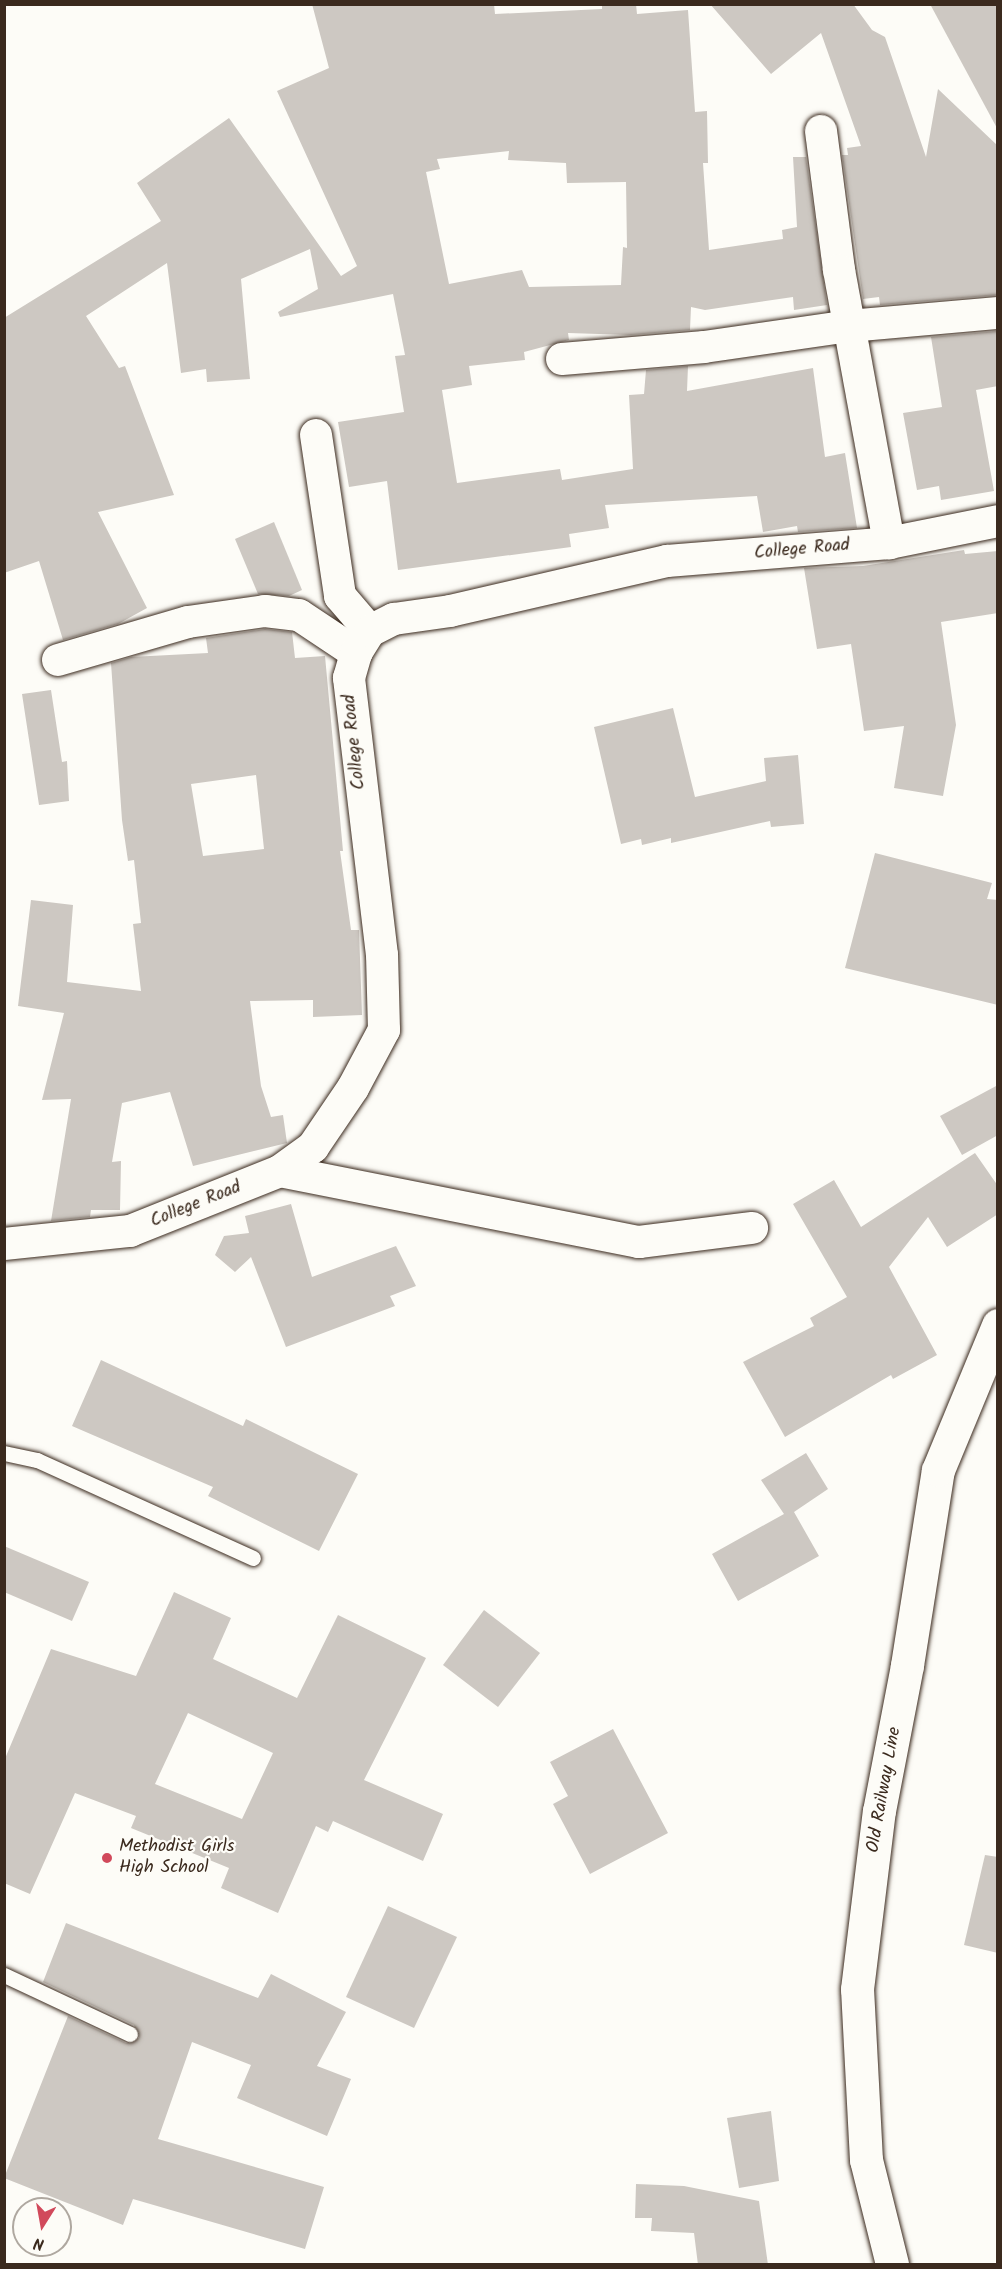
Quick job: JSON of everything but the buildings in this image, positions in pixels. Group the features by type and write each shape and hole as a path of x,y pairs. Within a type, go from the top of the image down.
{"street":[{"path":"821,131 849,326 889,543"},
{"path":"562,359 704,347 849,326 998,313"},
{"path":"316,435 340,596 363,642"},
{"name":"College Road","path":"4,1244 130,1231 280,1171 313,1147 353,1088 384,1030 382,955 349,678 363,642 394,618 450,611 667,561 889,543 998,521"},
{"path":"58,660 188,622 265,611 298,615 363,642"},
{"path":"280,1171 639,1242 752,1227"},
{"name":"Old Railway Line","path":"892,2265 866,2160 857,1989 879,1811 907,1665 938,1470 998,1325"}],"lane":[{"path":"4,1453 37,1460 253,1558"},
{"path":"4,1975 130,2034"}],"place":[{"name":"Methodist Girls High School","path":"107,1858"}]}
